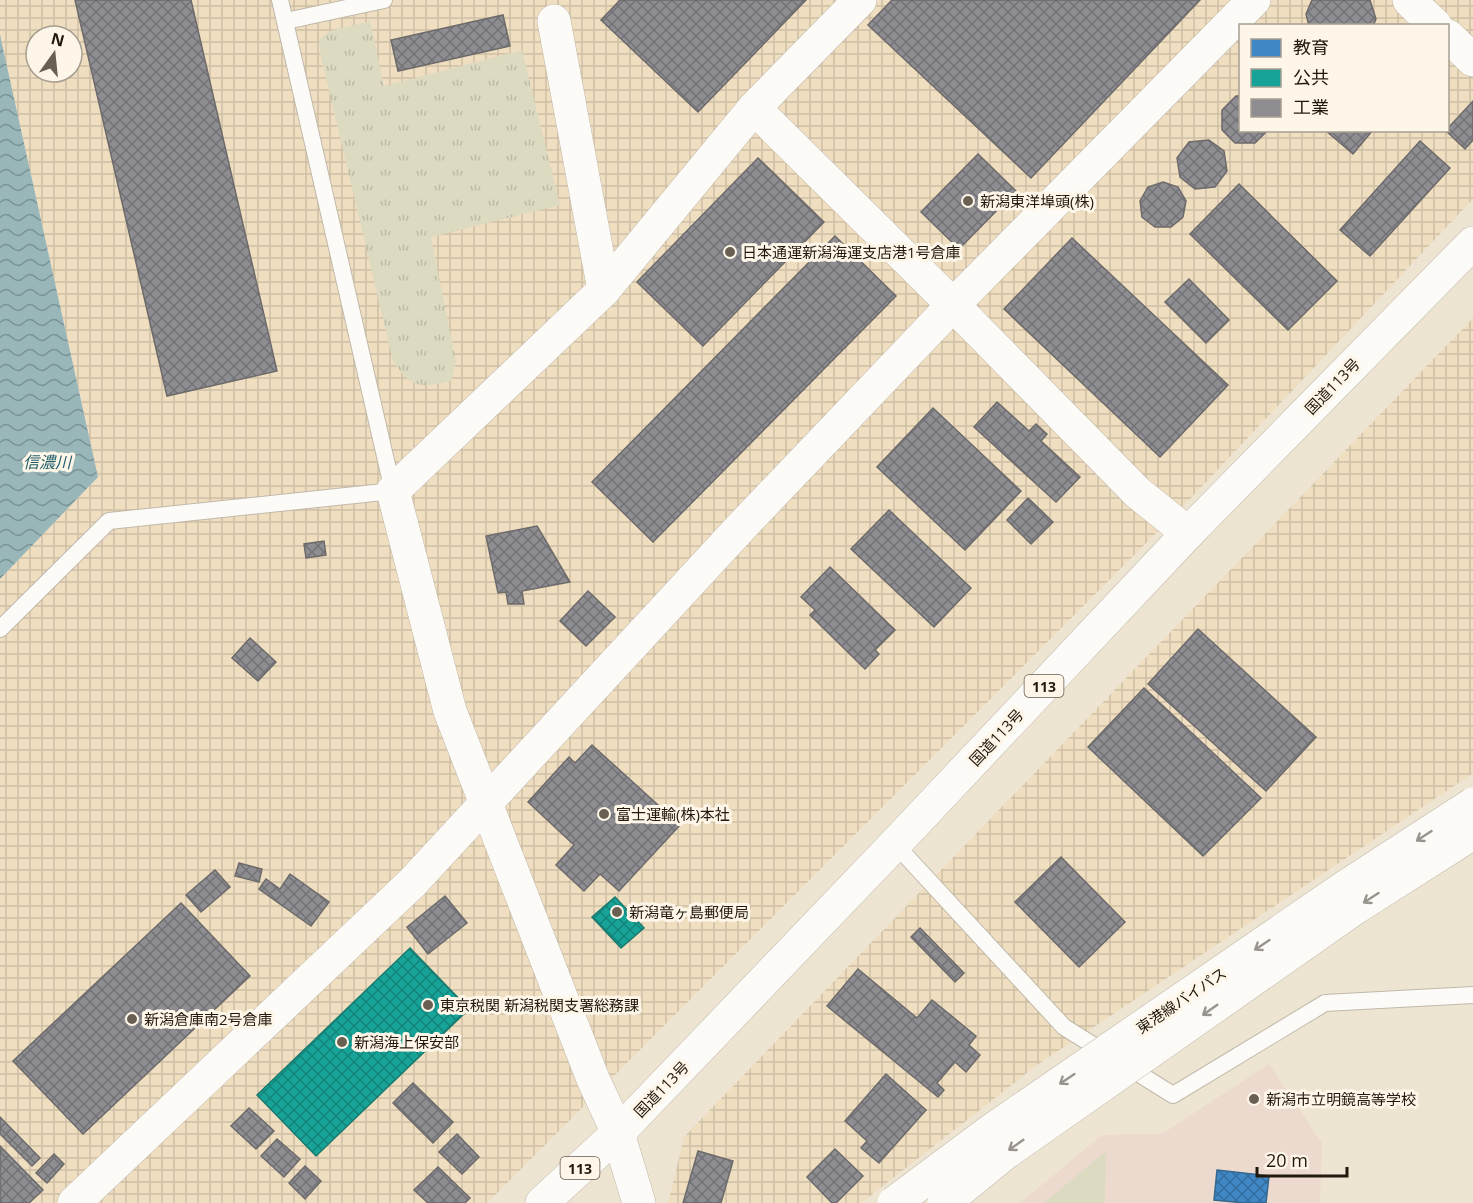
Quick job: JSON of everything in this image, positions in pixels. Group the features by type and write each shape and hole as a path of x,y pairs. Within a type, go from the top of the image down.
{"main road":[{"path":"639,1203 618,1133 593,1079 450,711 393,491 604,290 754,108 860,0"},
{"path":"83,1200 412,883 742,526 953,305 1254,0"},
{"path":"1409,0 1434,24"},
{"path":"554,21 604,290"},
{"path":"1449,37 1473,60"},
{"path":"754,108 1138,493 1188,533"},
{"name":"国道113号","path":"542,1203 618,1133 1188,533 1473,243"},
{"name":"東港線バイパス","path":"894,1203 992,1130 1345,887 1473,804"},
{"name":"東港線バイパス","path":"944,1203 1004,1154 1355,908 1473,833"}],"lane":[{"path":"0,629 109,520 393,491 280,0"},
{"path":"286,21 384,0"},
{"path":"895,844 1064,1027 1173,1095 1325,1004 1473,994"}],"shaded area":[{"path":"0,0 1473,0 1473,199 1190,499 487,1203 0,1203 0,579 98,477 0,35"},
{"path":"1473,318 1473,773 1037,1065 861,1203 668,1203 684,1137"},
{"name":"新潟市立明鏡高等学校","path":"1269,1064 1322,1143 1320,1203 1020,1203 1102,1135 1162,1134"}],"green space":[{"path":"370,21 384,86 522,50 560,205 431,237 456,362 451,381 432,385 411,381 393,361 321,57 319,40 330,31"},
{"path":"1106,1151 1105,1203 1044,1203"}],"water":[{"name":"信濃川","path":"0,35 98,477 0,579"}],"building: 教育":[{"path":"1217,1170 1269,1176 1266,1203 1214,1200"}],"building: 公共":[{"path":"615,897 644,928 621,948 592,917"},
{"path":"410,948 469,1009 316,1156 257,1095"}],"building: 工業":[{"path":"75,0 191,0 277,371 167,396 84,39 84,24 81,24"},
{"path":"620,0 806,0 698,112 601,20"},
{"path":"892,0 1200,0 1031,178 868,25"},
{"path":"1312,0 1370,0 1376,19 1374,24 1308,24 1306,14"},
{"path":"503,15 510,46 398,71 391,40"},
{"path":"1236,96 1239,96 1239,132 1266,132 1255,143 1235,143 1222,130 1222,110"},
{"path":"1473,101 1473,140 1465,149 1447,132 1449,127"},
{"path":"1327,132 1371,132 1353,154"},
{"path":"1209,140 1224,151 1227,171 1215,187 1195,189 1180,177 1177,158 1189,142"},
{"path":"1420,141 1450,168 1370,256 1340,230"},
{"name":"新潟東洋埠頭(株)","path":"978,154 1016,191 959,249 921,212"},
{"name":"日本通運新潟海運支店港1号倉庫","path":"758,158 824,222 703,346 637,282"},
{"path":"1163,182 1178,187 1186,201 1183,217 1171,227 1155,227 1142,217 1140,201 1148,187"},
{"path":"1239,184 1337,281 1288,330 1190,234"},
{"path":"835,236 896,296 653,542 592,482"},
{"path":"1072,238 1228,385 1160,457 1004,309"},
{"path":"1189,279 1229,320 1206,343 1165,302"},
{"path":"997,402 1029,431 1036,424 1047,434 1041,441 1080,477 1056,502 974,427"},
{"path":"933,408 1021,491 965,550 877,467"},
{"path":"1028,498 1053,522 1031,544 1007,520"},
{"path":"889,510 971,588 934,627 851,549"},
{"path":"537,526 570,582 522,591 524,604 508,604 506,592 498,593 486,536"},
{"path":"324,541 326,555 306,558 304,544"},
{"path":"830,567 895,630 875,650 879,654 865,669 810,615 815,610 801,597"},
{"path":"588,591 615,617 586,646 560,621"},
{"path":"1198,629 1316,737 1266,791 1148,684"},
{"path":"250,638 276,662 258,681 232,658"},
{"path":"1144,688 1261,798 1203,856 1088,747"},
{"name":"富士運輸(株)本社","path":"592,745 680,825 619,891 600,874 584,891 556,865 574,845 528,802 569,757 575,763"},
{"path":"1061,857 1125,922 1079,967 1015,902"},
{"path":"239,863 262,869 259,882 235,876"},
{"path":"215,870 230,887 201,912 186,895"},
{"path":"290,874 329,902 311,926 259,889 266,879 280,889"},
{"path":"445,896 467,923 428,954 407,927"},
{"name":"新潟倉庫南2号倉庫","path":"181,903 250,976 83,1134 13,1061"},
{"path":"920,928 964,973 955,982 911,937"},
{"path":"858,969 917,1018 932,1000 976,1036 969,1045 980,1055 966,1072 955,1062 937,1083 944,1090 938,1097 827,1006"},
{"path":"886,1074 926,1110 879,1163 861,1148 867,1141 845,1121"},
{"path":"413,1083 453,1122 433,1143 393,1103"},
{"path":"249,1108 274,1131 256,1149 231,1126"},
{"path":"0,1117 40,1158 32,1166 0,1134"},
{"path":"457,1134 479,1157 462,1174 439,1152"},
{"path":"277,1139 300,1159 284,1177 261,1156"},
{"path":"0,1146 43,1190 29,1203 0,1203"},
{"path":"835,1149 863,1176 836,1203 832,1203 807,1177"},
{"path":"698,1151 733,1161 721,1203 683,1203"},
{"path":"54,1154 64,1164 47,1183 36,1173"},
{"path":"305,1166 321,1181 305,1199 289,1183"},
{"path":"438,1167 470,1198 465,1203 428,1203 414,1190"}],"place":[{"name":"新潟東洋埠頭(株)","path":"968,201"},
{"name":"日本通運新潟海運支店港1号倉庫","path":"730,252"},
{"name":"富士運輸(株)本社","path":"604,814"},
{"name":"新潟竜ヶ島郵便局","path":"617,912"},
{"name":"東京税関 新潟税関支署総務課","path":"428,1005"},
{"name":"新潟倉庫南2号倉庫","path":"132,1019"},
{"name":"新潟海上保安部","path":"342,1042"},
{"name":"新潟市立明鏡高等学校","path":"1254,1099"}]}
